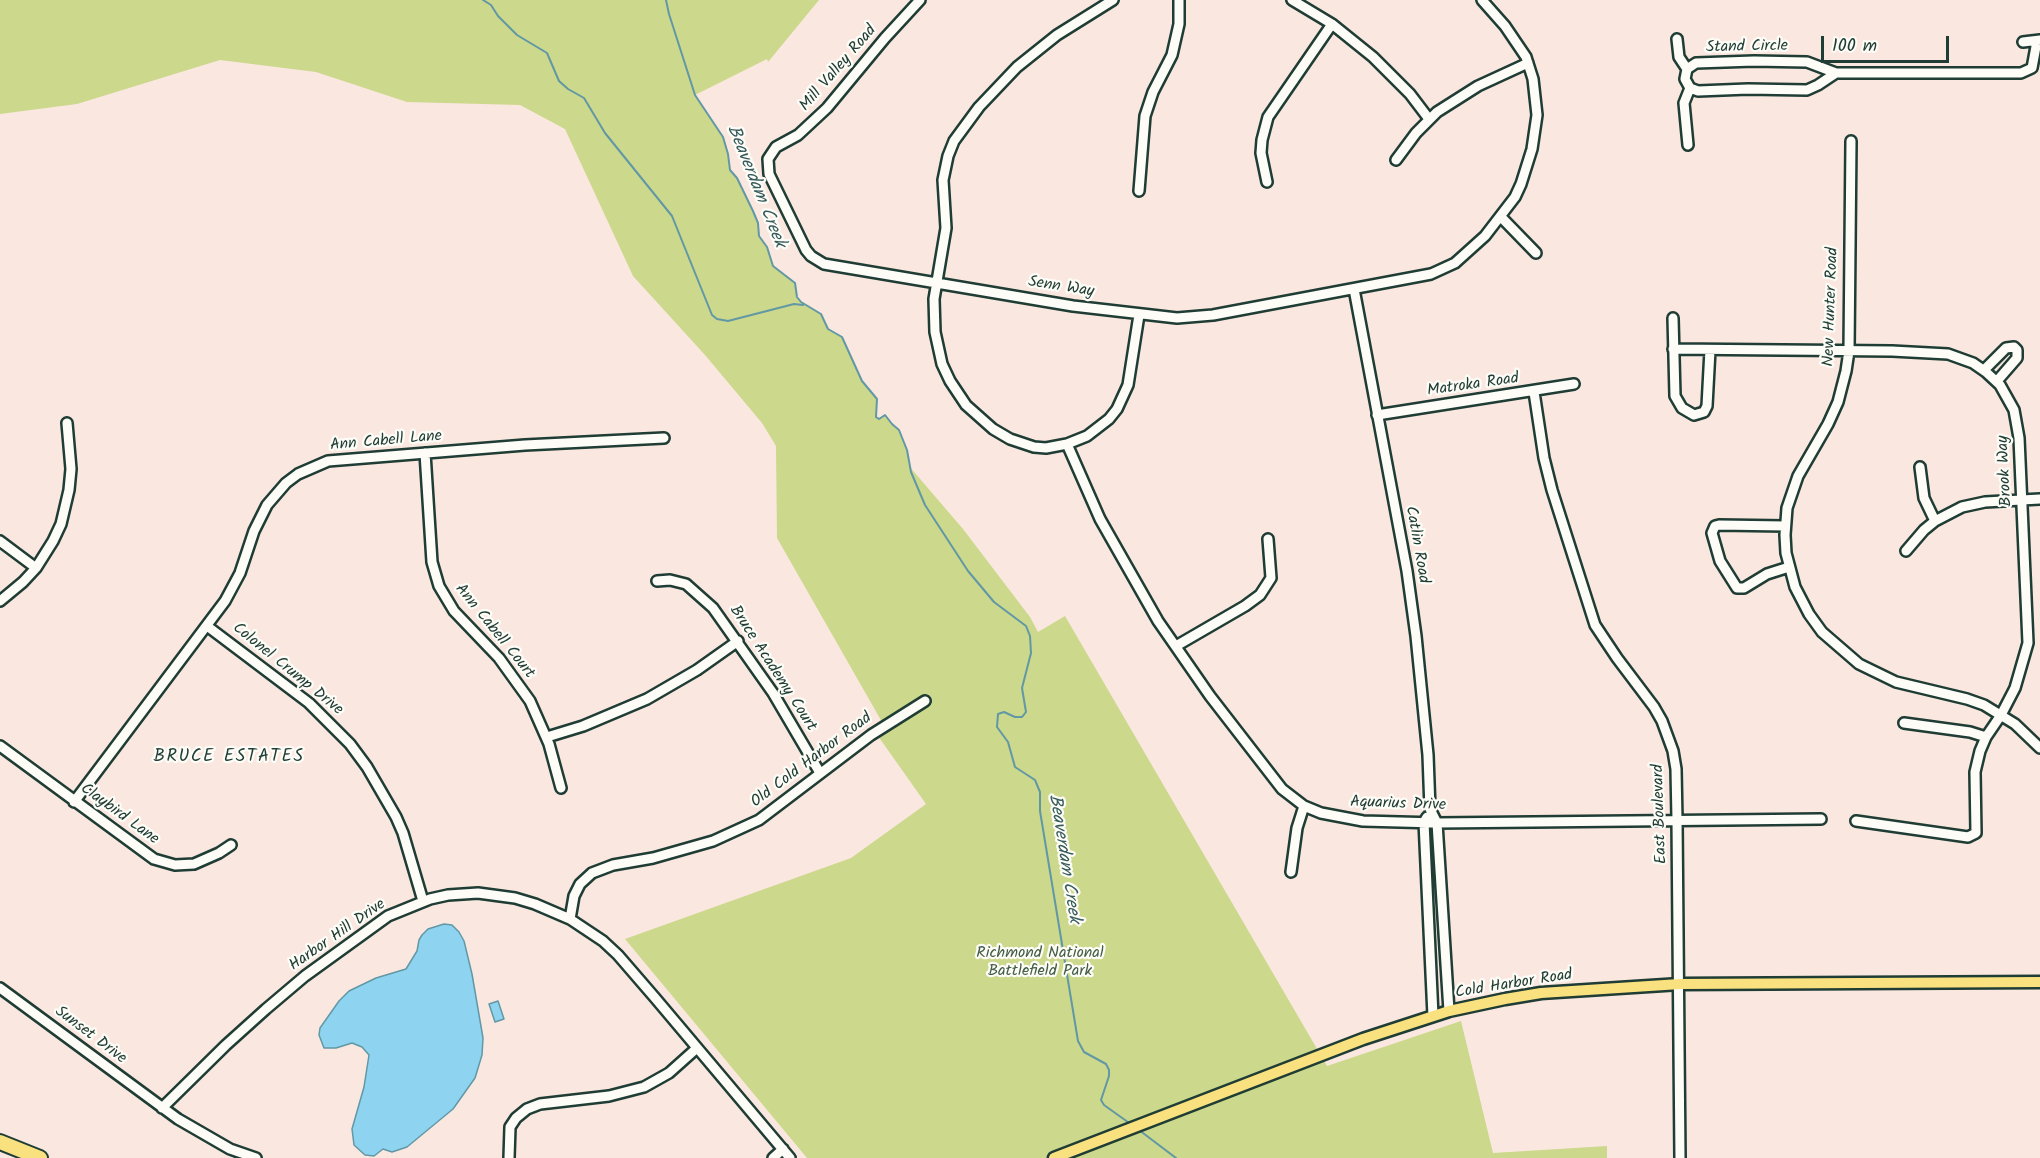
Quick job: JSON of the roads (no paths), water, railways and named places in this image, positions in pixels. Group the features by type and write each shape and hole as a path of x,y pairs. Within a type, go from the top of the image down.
{"highway":[{"path":"0,1142 40,1158"}],"main road":[{"name":"Cold Harbor Road","path":"1054,1158 1319,1055 1433,1016 1541,993 1680,984 2040,982"}],"street":[{"name":"Mill Valley Road","path":"789,215 769,174 767,165 772,151 812,123 920,0"},
{"path":"1113,0 1034,52 997,86 960,132 945,166 943,194 946,234 934,298 934,315 938,348 950,381 966,405 993,429 1022,444 1046,448 1067,444 1098,429 1121,403 1128,385 1139,315"},
{"path":"1139,191 1145,116 1153,92 1172,55 1179,24 1179,0"},
{"path":"1292,0 1332,24 1392,75 1428,119"},
{"path":"1353,289 1431,274 1466,255 1501,217 1521,184 1532,149 1537,98 1528,63 1505,26 1482,0"},
{"path":"1267,182 1262,140 1268,117 1332,24"},
{"path":"1677,39 1679,57 1687,69"},
{"path":"1690,88 1698,91 1808,90 1836,73 2026,72 2034,64 2039,40 2023,42"},
{"name":"Stand Circle","path":"1688,145 1683,103 1690,88 1685,79 1687,69 1696,63 1807,62 1836,73"},
{"path":"1396,160 1406,144 1428,119 1478,86 1528,63"},
{"name":"New Hunter Road","path":"1851,141 1849,351 1838,402 1798,476 1787,508 1785,526 1789,567 1795,587 1809,614 1833,643 1859,664 1896,682 1967,699 2001,715 2029,736 2040,748"},
{"name":"Senn Way","path":"789,215 806,250 818,261 1073,306 1139,315 1195,318 1353,289"},
{"path":"1501,217 1536,253"},
{"name":"Catlin Road","path":"1353,289 1407,571 1416,636 1428,755 1430,809 1437,823 1449,1011"},
{"path":"1673,318 1675,396 1682,408 1694,415 1704,412 1707,406 1710,350"},
{"path":"1984,370 2006,348 2014,347 2017,350 2017,358 1997,381"},
{"name":"Brook Way","path":"1674,349 1948,354 1967,360 1984,370 1997,381 2011,403 2018,425 2028,643 2015,688 1980,750 1975,772 1977,829 1972,836 1968,837 1856,821"},
{"name":"Matroka Road","path":"1377,415 1574,384"},
{"name":"East Boulevard","path":"1534,392 1538,425 1552,490 1595,625 1654,707 1668,736 1676,769 1680,1158"},
{"path":"0,601 36,568 53,541 65,510 70,469 67,423"},
{"name":"Ann Cabell Lane","path":"74,802 225,601 240,573 260,517 267,505 286,483 311,467 328,461 425,453 664,438"},
{"name":"Aquarius Drive","path":"1067,444 1100,519 1158,621 1210,696 1282,789 1304,806 1342,818 1437,823 1821,819"},
{"name":"Ann Cabell Court","path":"425,453 432,561 439,586 454,611 499,658 530,701 547,737 561,788"},
{"path":"1920,467 1924,498 1935,521"},
{"path":"1906,551 1914,540 1946,514 1974,504 2040,499"},
{"path":"1785,526 1719,525 1715,526 1712,533 1720,561 1737,588 1744,588 1767,574 1789,567"},
{"path":"1176,646 1260,595 1271,578 1268,539"},
{"path":"0,541 36,568"},
{"name":"Bruce Academy Court","path":"657,582 680,581 690,586 713,608 738,640 773,693 820,773"},
{"name":"Colonel Crump Drive","path":"207,626 309,703 350,744 367,767 396,817 423,901"},
{"path":"547,737 583,726 647,699 697,670 738,640"},
{"name":"Old Cold Harbor Road","path":"570,919 574,896 580,884 592,873 613,865 687,849 736,831 772,812 871,735 925,701"},
{"path":"1904,723 1970,732 1986,737"},
{"name":"Claybird Lane","path":"0,746 154,859 175,866 194,864 219,854 231,845"},
{"path":"1291,872 1297,828 1304,806"},
{"name":"Catlin Road","path":"1430,809 1424,822 1433,1016"},
{"name":"Harbor Hill Drive","path":"162,1108 241,1031 305,976 388,916 423,901 459,894 497,895 535,904 570,919 618,955 790,1158"},
{"name":"Sunset Drive","path":"0,987 162,1108 230,1149 256,1158"},
{"path":"509,1158 510,1127 516,1118 527,1109 540,1104 609,1096 644,1087 669,1073 697,1048"},
{"path":"772,1158 783,1149"}],"water":[{"path":"444,924 452,925 459,932 464,941 472,974 483,1038 482,1055 475,1078 453,1109 407,1147 392,1152 383,1149 374,1156 365,1155 354,1145 352,1129 364,1087 369,1055 362,1047 352,1043 336,1048 324,1048 319,1035 320,1028 349,991 376,978 406,969 417,951 422,935 428,929"},
{"path":"498,1001 504,1019 495,1022 489,1004"}],"waterway":[{"path":"483,0 491,5 498,16 517,35 547,53 559,81 584,98 605,133 672,216 712,315 717,319 728,321 794,304 803,305"},
{"name":"Beaverdam Creek","path":"666,0 695,95 723,137 730,170 737,178 753,211 758,223 759,236 767,247 773,266 795,283 797,297 801,302 821,314 828,329 842,337 862,381 877,399 876,417 879,419 885,415 899,430 907,450 911,472 925,505 968,571 994,602 1026,626 1030,636 1031,653 1022,688 1026,712 1022,717 1015,717 1004,712 998,714 997,727 1008,742 1015,767 1035,780 1040,792 1040,811 1078,1041 1084,1052 1106,1064 1109,1070 1101,1100 1104,1105 1132,1125"},
{"name":"Beaverdam Creek","path":"1139,1130 1176,1158"}],"district":[{"name":"BRUCE ESTATES","path":"229,758"}],"park label":[{"name":"Richmond National Battlefield Park","path":"1040,963"}]}
